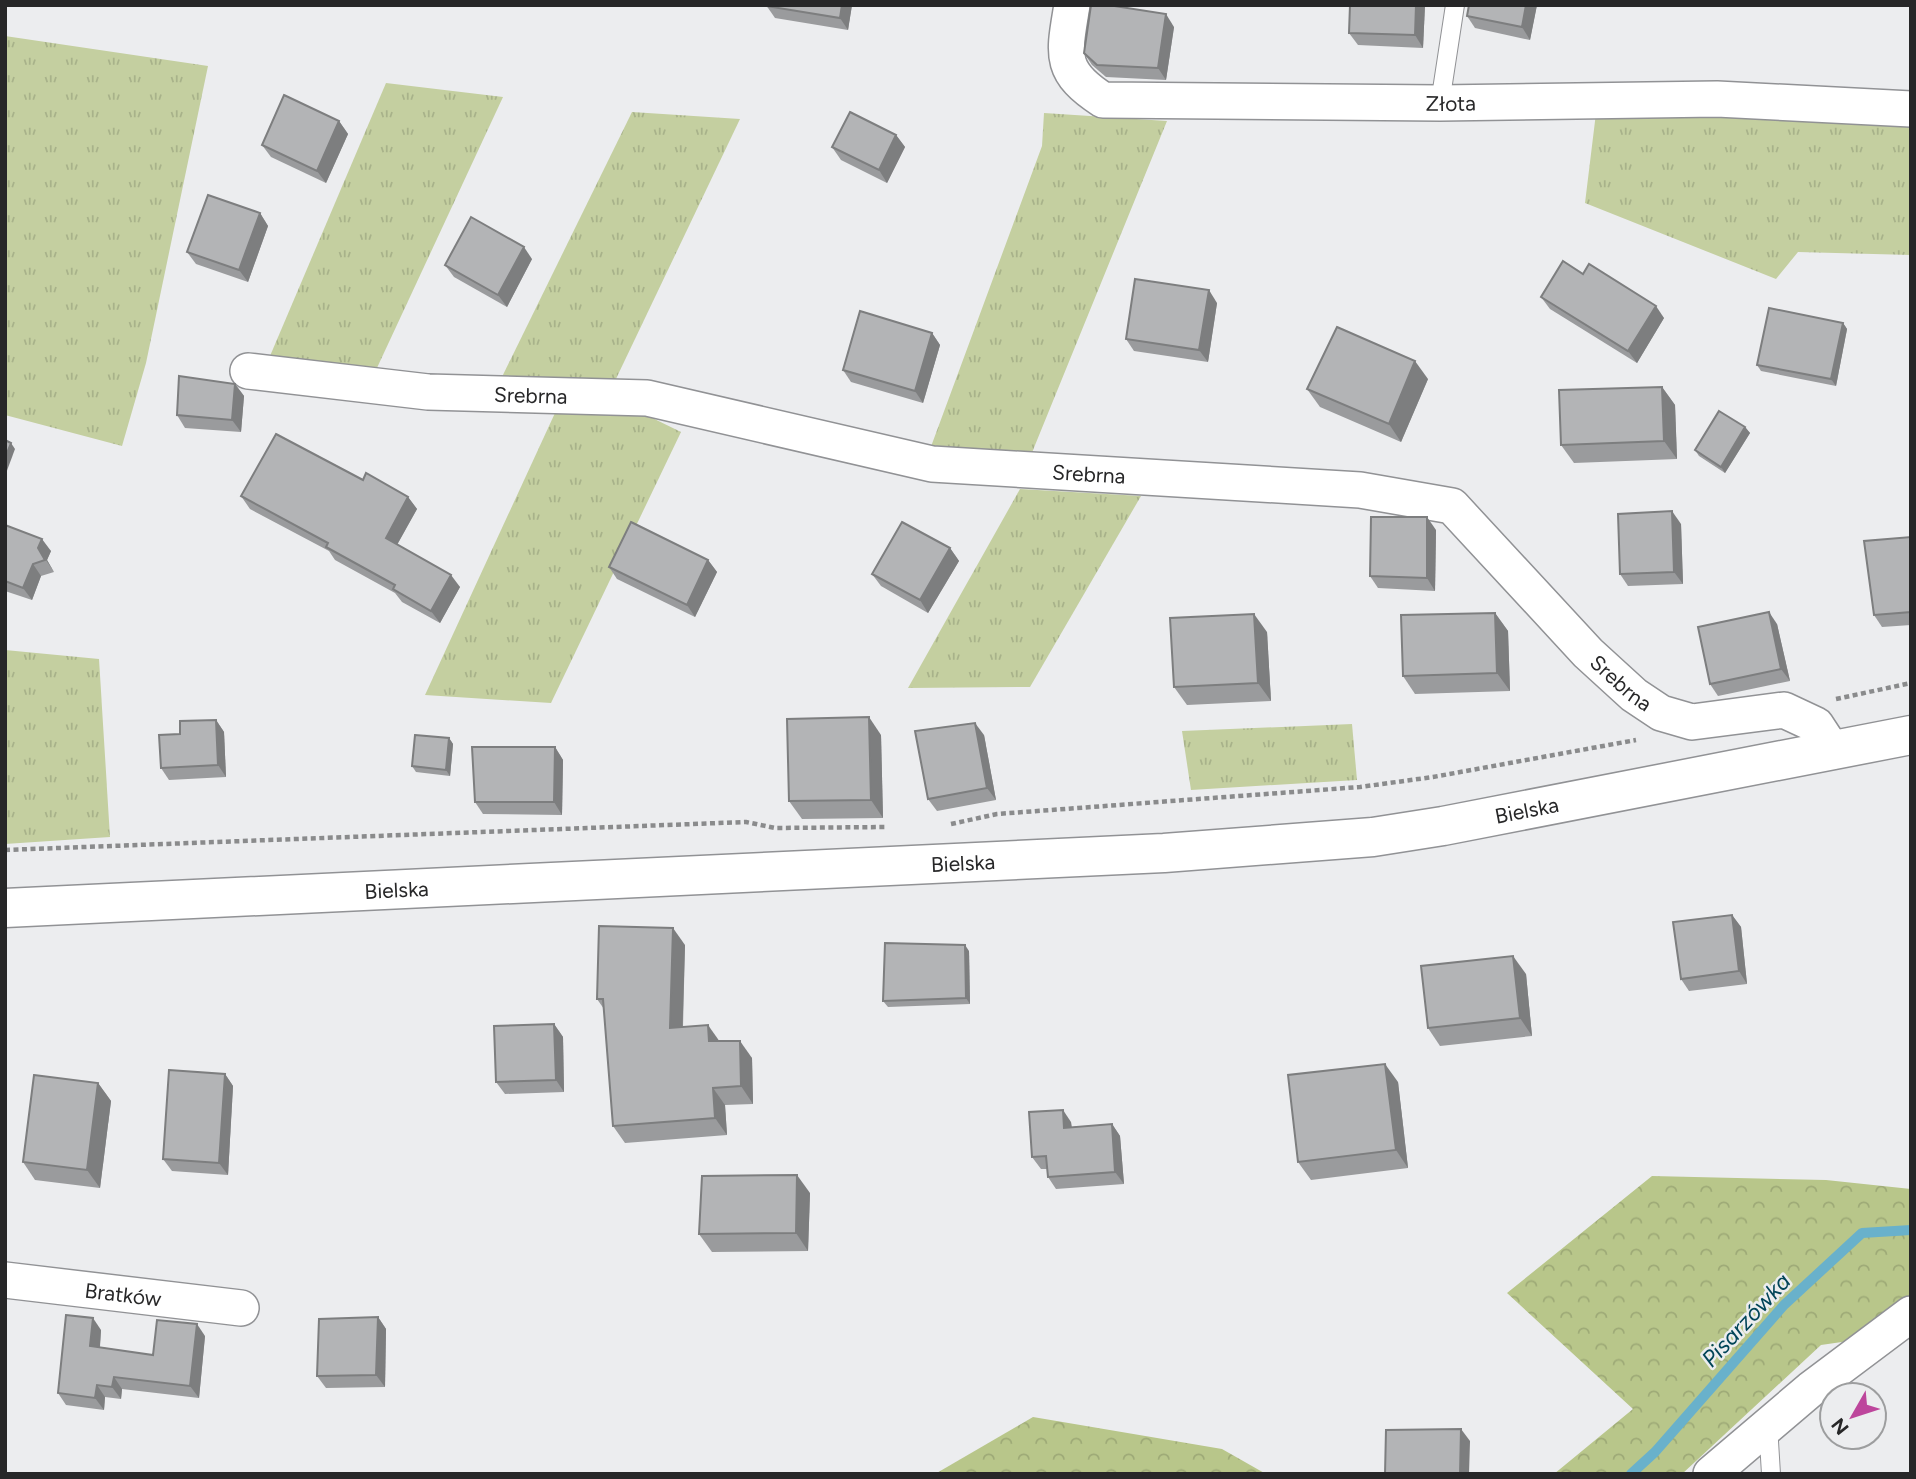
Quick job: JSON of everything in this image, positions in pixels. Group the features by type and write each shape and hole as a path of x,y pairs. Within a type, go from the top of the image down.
{"main road":[{"name":"Bielska","path":"5,908 1150,854 1304,844 1443,826 1911,735"}],"street":[{"name":"Złota","path":"1072,5 1064,52 1079,84 1104,100 1440,103 1717,99 1911,109"},
{"name":"Srebrna","path":"248,371 428,392 647,398 932,464 1360,490 1452,506 1587,653 1633,695 1661,713 1692,722 1784,710"},
{"path":"1784,710 1816,725 1833,751"},
{"name":"Bratków","path":"5,1280 241,1308"},
{"path":"1711,1474 1768,1425 1911,1314"}],"lane":[{"path":"1440,103 1455,5"},
{"path":"1768,1425 1771,1474"}],"path":[{"path":"1784,710 1911,683"},
{"path":"942,826 997,814 1360,787 1433,777 1649,737 1675,717"},
{"path":"5,850 746,822 775,828 900,826"}],"green space":[{"path":"5,36 208,66 146,363 122,446 5,415"},
{"path":"386,83 503,97 376,370 270,356"},
{"path":"632,112 740,119 614,383 500,381"},
{"path":"1044,113 1167,121 1031,455 929,452 1042,146"},
{"path":"1596,113 1911,124 1911,255 1798,252 1776,279 1585,203"},
{"path":"636,410 681,432 551,703 425,695 555,413"},
{"path":"1020,489 1141,496 1030,687 908,688"},
{"path":"5,650 99,659 110,837 5,844"},
{"path":"1352,724 1357,780 1191,790 1182,731"},
{"path":"1652,1176 1826,1180 1911,1189 1911,1332 1821,1345 1682,1474 1554,1474 1633,1409 1507,1293"},
{"path":"1033,1417 1222,1449 1266,1474 935,1474"}],"building":[{"path":"766,5 842,5 840,18"},
{"path":"1091,5 1166,14 1158,68 1097,65 1084,53"},
{"path":"1350,5 1416,5 1415,35 1349,33"},
{"path":"1469,5 1526,5 1522,27 1467,16"},
{"path":"284,95 339,121 317,171 262,145"},
{"path":"850,112 896,135 879,170 832,147"},
{"path":"208,195 260,213 239,270 187,252"},
{"path":"471,217 524,247 498,295 445,265"},
{"path":"1563,261 1583,274 1589,264 1656,306 1628,351 1541,297"},
{"path":"1135,279 1209,290 1199,350 1126,339"},
{"path":"1769,308 1843,323 1831,379 1757,365"},
{"path":"860,311 932,333 915,391 843,370"},
{"path":"1337,327 1415,361 1389,424 1307,389"},
{"path":"179,376 235,384 232,420 177,415"},
{"path":"1662,387 1664,441 1561,445 1559,390"},
{"path":"1719,411 1745,427 1721,467 1695,450"},
{"path":"276,434 363,480 366,473 408,497 386,538 451,575 431,611 393,589 395,585 326,547 328,543 241,496"},
{"path":"5,440 11,443 5,458"},
{"path":"1672,511 1674,572 1620,574 1618,514"},
{"path":"1371,517 1427,517 1427,578 1370,576"},
{"path":"631,522 708,560 687,605 609,567"},
{"path":"902,522 950,548 920,600 872,574"},
{"path":"5,525 42,539 38,548 45,560 33,564 23,588 5,581"},
{"path":"1911,537 1911,612 1874,615 1864,541"},
{"path":"1769,612 1781,669 1710,684 1698,627"},
{"path":"1495,613 1497,673 1403,676 1401,615"},
{"path":"1254,614 1258,683 1174,687 1170,618"},
{"path":"869,717 871,800 789,801 787,719"},
{"path":"216,720 218,765 161,768 159,735 180,734 180,721"},
{"path":"975,723 987,788 928,799 915,731"},
{"path":"415,735 449,738 446,770 412,766"},
{"path":"472,747 555,747 554,802 475,802"},
{"path":"1732,915 1739,971 1681,979 1673,922"},
{"path":"599,926 673,928 670,1028 708,1025 709,1041 740,1041 741,1086 713,1088 715,1118 613,1126 603,999 597,999"},
{"path":"885,943 965,945 966,998 883,1001"},
{"path":"1513,956 1520,1018 1428,1028 1421,966"},
{"path":"554,1024 556,1080 496,1082 494,1026"},
{"path":"1385,1064 1396,1150 1298,1162 1288,1075"},
{"path":"169,1070 225,1074 219,1163 163,1159"},
{"path":"34,1075 98,1083 87,1170 23,1162"},
{"path":"1063,1110 1064,1128 1112,1124 1115,1172 1048,1177 1046,1156 1032,1157 1029,1112"},
{"path":"797,1175 796,1233 699,1234 702,1176"},
{"path":"66,1315 93,1318 90,1346 153,1355 157,1320 197,1324 190,1386 114,1377 112,1387 97,1385 95,1398 58,1393"},
{"path":"378,1317 376,1375 317,1376 319,1319"},
{"path":"1461,1429 1460,1474 1385,1474 1386,1430"}],"waterway":[{"name":"Pisarzówka","path":"1631,1474 1655,1452 1784,1305 1862,1233 1911,1230"}]}
